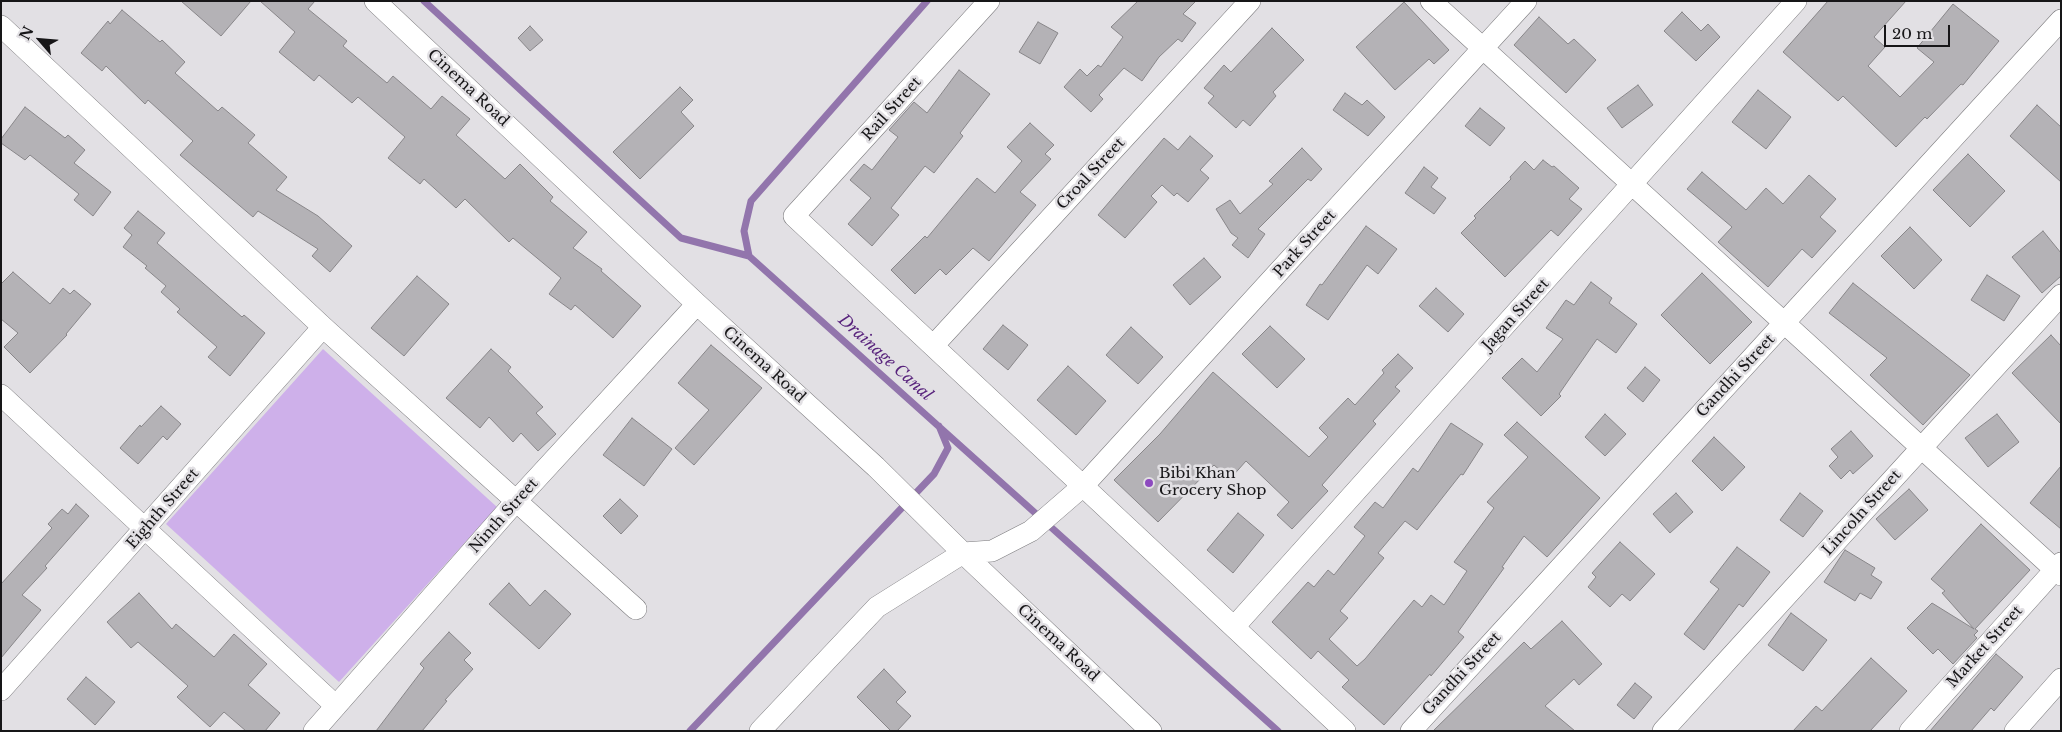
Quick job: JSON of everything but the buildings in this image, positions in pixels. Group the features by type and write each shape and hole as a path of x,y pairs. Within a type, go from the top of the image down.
{"street":[{"name":"Cinema Road","path":"375,1 697,304 876,468 1150,731"},
{"name":"Rail Street","path":"933,346 794,216 989,1"},
{"name":"Croal Street","path":"933,346 1250,1"},
{"path":"1431,1 1921,448 2059,569"},
{"name":"Park Street","path":"963,553 992,551 1031,531 1056,512 1083,486 1526,1"},
{"name":"Jagan Street","path":"1234,627 1796,1"},
{"name":"Gandhi Street","path":"1411,731 2061,20"},
{"path":"1,26 323,327 636,609"},
{"name":"Lincoln Street","path":"1663,731 2061,295"},
{"name":"Ninth Street","path":"314,731 517,500 697,304"},
{"name":"Eighth Street","path":"1,690 146,529 323,327"},
{"path":"933,346 1345,731"},
{"path":"1,395 336,706"},
{"path":"760,731 877,607 963,553"},
{"name":"Market Street","path":"1910,731 2059,569"},
{"path":"2014,731 2061,679"}],"shaded area":[{"path":"323,349 497,507 339,682 166,524"}],"waterway":[{"path":"424,1 681,238 749,256"},
{"name":"Drainage Canal","path":"927,1 751,201 744,231 749,256 1278,731"},
{"name":"Drainage Canal","path":"690,731 934,474 948,448 939,426"}],"place":[{"name":"Bibi Khan Grocery Shop","path":"1149,483"}]}
